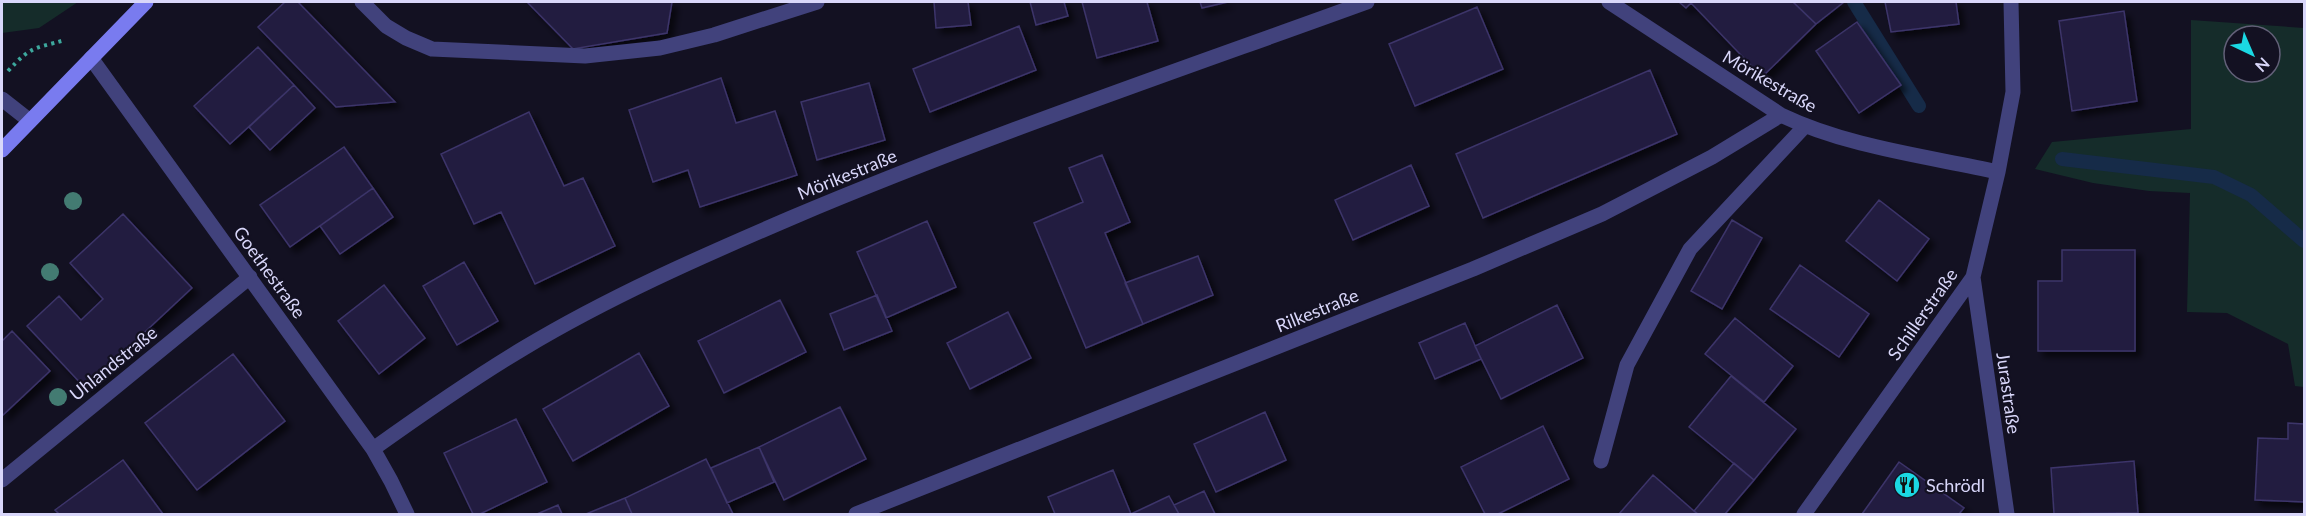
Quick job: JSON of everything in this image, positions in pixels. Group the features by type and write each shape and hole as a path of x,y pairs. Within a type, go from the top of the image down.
{"main road":[{"path":"2,150 146,2"}],"street":[{"path":"362,2 386,26 432,49 585,56 660,48 817,2"},
{"name":"Mörikestraße","path":"373,449 465,384 526,347 609,301 710,253 868,185 1367,2"},
{"name":"Mörikestraße","path":"1609,2 1781,115 1805,126 1832,136 1998,172"},
{"name":"Schillerstraße","path":"1804,514 1973,277 1998,172 2013,92 2011,2"},
{"name":"Goethestraße","path":"91,58 373,449 407,514"},
{"path":"2,99 30,121"},
{"name":"Rilkestraße","path":"856,514 1462,273 1581,223 1712,157 1781,115"},
{"path":"1600,461 1627,365 1690,249 1805,126"},
{"name":"Uhlandstraße","path":"2,480 250,277"},
{"name":"Jurastraße","path":"1973,277 2007,514"}],"path":[{"path":"16,62 38,46 74,37"}],"green space":[{"path":"2,2 78,2 39,28 2,33"},
{"path":"2191,20 2248,24 2222,24 2222,84 2282,84 2282,26 2304,28 2304,387 2295,386 2288,344 2227,313 2187,312 2190,193 2149,191 2093,183 2035,169 2052,142 2191,129"}],"building":[{"path":"285,2 298,2 395,102 336,107 258,27"},
{"path":"527,2 672,2 667,33 573,49"},
{"path":"934,2 968,2 971,25 936,28"},
{"path":"1030,2 1064,2 1068,16 1036,25"},
{"path":"1082,2 1147,2 1158,41 1097,58"},
{"path":"1200,2 1228,2 1202,8"},
{"path":"1679,2 1793,2 1816,24 1762,77 1691,3 1686,8"},
{"path":"1793,2 1844,2 1816,24"},
{"path":"1885,2 1956,2 1959,24 1891,32"},
{"path":"1477,7 1503,69 1415,106 1389,44"},
{"path":"2124,11 2137,101 2072,111 2059,21"},
{"path":"1857,22 1901,85 1859,113 1816,51"},
{"path":"1019,26 1036,70 930,112 913,69"},
{"path":"258,47 294,85 230,144 194,106"},
{"path":"1650,70 1677,134 1483,218 1456,154"},
{"path":"721,78 736,123 775,111 797,175 700,207 688,170 653,182 629,110"},
{"path":"869,83 885,140 817,160 801,102"},
{"path":"294,85 315,108 270,150 249,127"},
{"path":"529,112 564,186 583,178 615,246 535,284 501,212 474,224 441,154"},
{"path":"344,147 373,188 290,247 260,205"},
{"path":"1102,155 1130,222 1105,233 1143,324 1086,348 1034,223 1083,202 1069,168"},
{"path":"1411,165 1429,206 1353,240 1335,200"},
{"path":"373,188 393,217 340,254 320,226"},
{"path":"1879,200 1929,239 1897,281 1846,241"},
{"path":"123,214 192,288 85,388 27,326 59,296 81,320 103,299 70,263"},
{"path":"1732,220 1762,238 1722,309 1691,291"},
{"path":"927,221 956,287 886,318 857,252"},
{"path":"2062,250 2135,250 2135,351 2038,351 2038,281 2062,281"},
{"path":"1198,256 1213,295 1143,324 1125,283"},
{"path":"464,262 498,321 457,345 423,286"},
{"path":"1800,265 1869,314 1839,357 1770,309"},
{"path":"384,285 425,338 379,374 338,321"},
{"path":"877,295 892,331 844,350 830,314"},
{"path":"780,300 806,352 724,393 698,341"},
{"path":"1557,305 1583,358 1501,399 1475,346"},
{"path":"1008,312 1031,358 970,389 947,343"},
{"path":"1735,318 1793,366 1764,402 1705,354"},
{"path":"1465,323 1481,359 1435,379 1419,343"},
{"path":"12,331 50,371 2,416 2,341"},
{"path":"639,353 669,406 573,461 543,409"},
{"path":"233,354 285,421 197,490 145,423"},
{"path":"1731,376 1796,429 1754,480 1689,427"},
{"path":"840,407 866,459 784,500 759,447"},
{"path":"1265,412 1286,460 1216,492 1194,444"},
{"path":"516,419 547,482 480,514 473,514 444,453"},
{"path":"2288,423 2304,424 2304,502 2255,500 2258,438 2288,439"},
{"path":"1543,426 1569,479 1498,514 1485,514 1461,467"},
{"path":"759,447 774,482 727,503 711,468"},
{"path":"706,459 733,514 632,514 625,498"},
{"path":"123,460 163,514 59,514 55,510"},
{"path":"2134,461 2138,513 2054,514 2051,468"},
{"name":"Schrödl","path":"1899,462 1964,508 1959,514 1862,514"},
{"path":"1734,463 1754,480 1725,514 1698,514 1694,511"},
{"path":"1113,470 1131,514 1055,514 1048,497"},
{"path":"1653,475 1694,511 1698,514 1619,514"},
{"path":"1204,491 1215,514 1179,514 1174,505"},
{"path":"1169,496 1179,514 1131,514"},
{"path":"625,498 632,514 586,514"},
{"path":"558,505 562,514 537,514"}],"waterway":[{"path":"1854,2 1919,106"},
{"path":"2062,159 2214,177 2251,195 2304,241"}],"place":[{"name":"Schrödl","path":"1907,485"}]}
